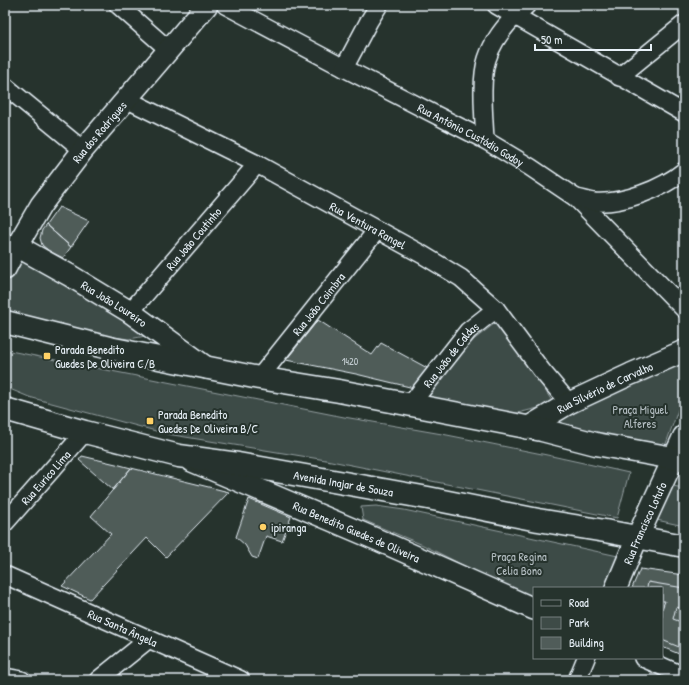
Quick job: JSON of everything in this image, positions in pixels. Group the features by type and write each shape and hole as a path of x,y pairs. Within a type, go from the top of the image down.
{"main road":[{"path":"5,322 109,348 207,368 410,404 596,444 679,459"},
{"name":"Avenida Inajar de Souza","path":"5,409 85,432 179,456 238,464 386,490 538,520 684,546"}],"street":[{"path":"118,5 169,50"},
{"name":"Rua dos Rodrigues","path":"5,269 41,205 82,150 207,5"},
{"name":"Rua Antônio Custódio Godoy","path":"224,5 485,140 530,167 576,198 684,309"},
{"path":"344,68 379,5"},
{"path":"496,5 684,113"},
{"path":"485,140 484,80 486,60 496,38 514,16 527,5"},
{"path":"619,76 684,24"},
{"path":"5,86 82,150"},
{"name":"Rua Ventura Rangel","path":"126,99 257,164 423,255 461,278 496,309 569,403"},
{"name":"Rua João Coutinho","path":"130,312 257,164"},
{"path":"576,198 595,202 620,200 650,191 674,180 684,171"},
{"name":"Rua João Coimbra","path":"259,378 377,230"},
{"name":"Rua João Loureiro","path":"17,246 130,312 207,368"},
{"name":"Rua João de Caldas","path":"410,404 468,331 496,309"},
{"name":"Rua Silvério de Carvalho","path":"527,428 569,403 684,351"},
{"name":"Rua Eurico Lima","path":"5,523 85,432"},
{"path":"679,459 684,436"},
{"name":"Rua Benedito Guedes de Oliveira","path":"179,456 378,540 533,609"},
{"name":"Rua Francisco Lotufo","path":"616,587 637,538 679,459"},
{"name":"Rua Santa Ângela","path":"5,575 240,680"},
{"path":"98,680 149,639"},
{"path":"577,680 586,659"},
{"path":"645,659 684,676"},
{"path":"5,677 22,680"}],"green space":[{"path":"15,260 28,263 131,324 146,336 129,339 91,334 11,318 5,310 5,280 9,268"},
{"path":"499,320 554,404 498,418 421,403 457,353"},
{"path":"5,350 344,417 442,434 629,473 617,518 326,460 167,434 29,397 5,387"},
{"name":"Praça Miguel Alferes","path":"684,359 684,393 662,455 545,429 631,382"},
{"path":"667,485 684,488 684,526 652,519"},
{"name":"Praça Regina Celia Bono","path":"376,506 404,510 618,556 605,587 533,587 533,600 423,545 363,520 361,507"}],"building":[{"path":"59,207 89,221 71,247 46,225"},
{"path":"46,225 71,247 63,258 49,251 42,245 40,238 42,230"},
{"path":"318,320 372,355 381,343 431,370 418,389 356,374 286,360"},
{"path":"82,456 131,468 113,490 79,460"},
{"path":"131,468 229,492 166,557 147,538 90,599 62,586 111,534 91,516"},
{"name":"ipiranga","path":"249,499 291,517 282,541 266,536 258,559 252,557 245,545 236,537"},
{"path":"640,569 684,575 684,656 663,647 663,587 632,587"},
{"path":"648,582 684,588 684,609 676,607 673,619 684,623 684,649 663,640 663,606 665,601 663,601 663,587 647,587"}],"place":[{"name":"Parada Benedito Guedes De Oliveira C/B","path":"47,356"},
{"name":"Parada Benedito Guedes De Oliveira B/C","path":"150,421"},
{"name":"ipiranga","path":"263,527"}]}
